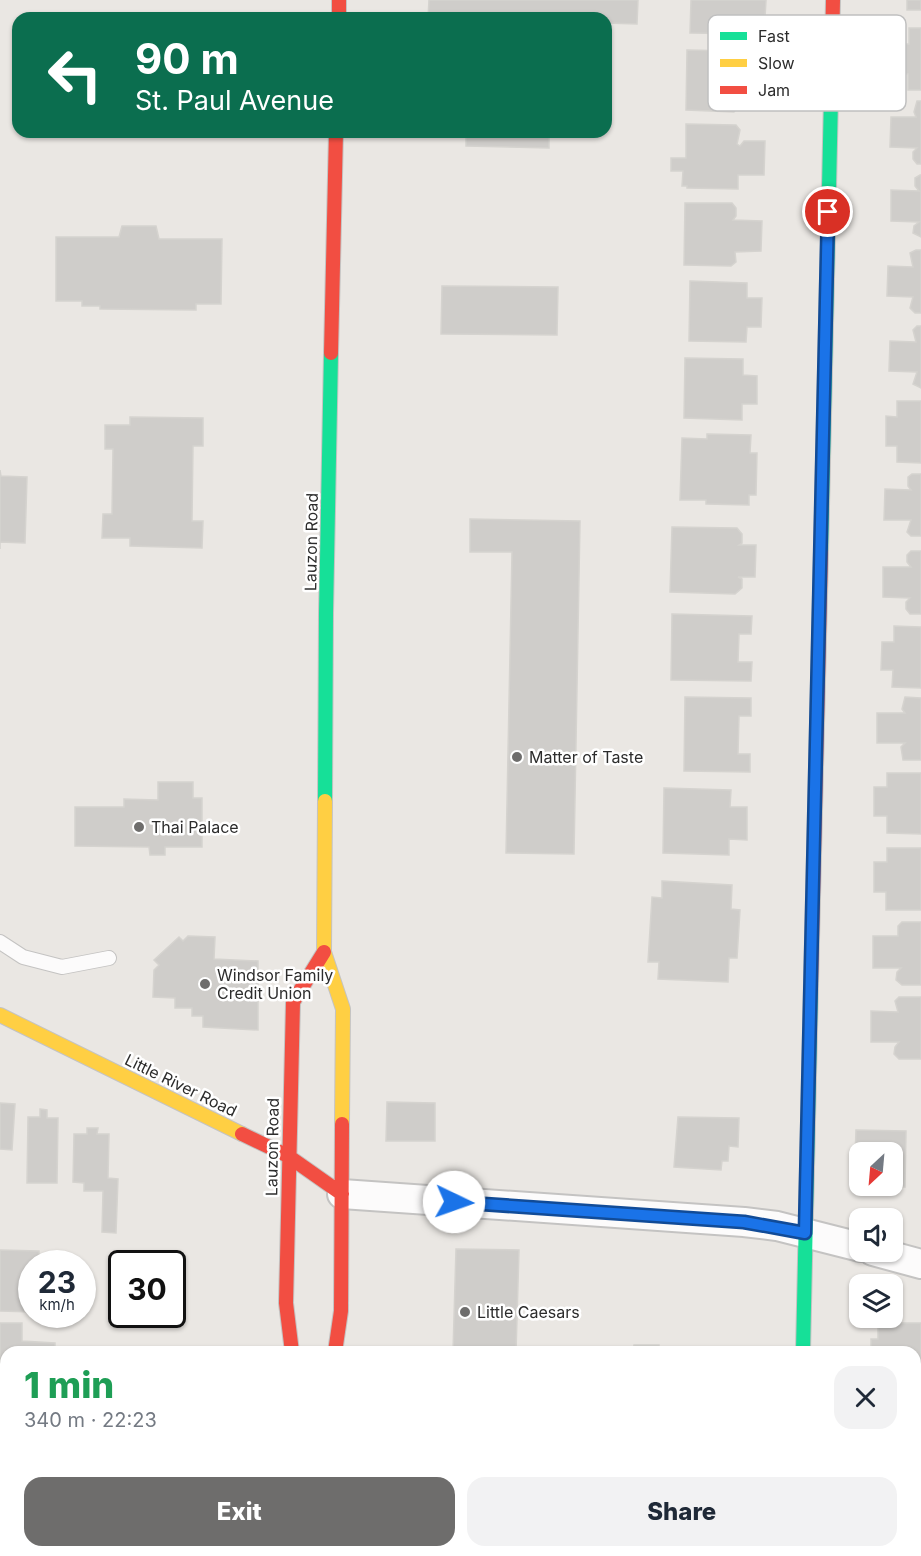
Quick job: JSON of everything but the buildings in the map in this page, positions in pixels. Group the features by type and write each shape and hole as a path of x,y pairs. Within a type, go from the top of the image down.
{"street":[{"path":"833,0 833,15"},
{"path":"803,1346 830,111"},
{"name":"Lauzon Road","path":"336,138 326,613 324,952 343,1009 341,1311 336,1346"},
{"name":"Lauzon Road","path":"291,1346 286,1303 293,1002 324,952"},
{"name":"Little River Road","path":"0,1015 288,1156 342,1194"},
{"path":"342,1194 744,1222 805,1233 849,1244"},
{"path":"903,1259 921,1264"}],"lane":[{"path":"0,942 23,957 62,967 109,958"}],"traffic: fast":[{"path":"821,552 831,111"},
{"path":"325,801 331,353"},
{"path":"803,1346 811,983"}],"traffic: slow":[{"path":"325,801 324,952 343,1009 342,1124"},
{"path":"0,1015 242,1134"}],"traffic: jam":[{"path":"339,0 339,12"},
{"path":"833,0 833,15"},
{"path":"331,353 336,138"},
{"path":"811,983 821,552"},
{"path":"291,1346 286,1303 293,1002 324,952"},
{"path":"336,1346 341,1311 342,1124"},
{"path":"242,1134 288,1156 342,1194"}],"place":[{"name":"Matter of Taste","path":"517,757"},
{"name":"Thai Palace","path":"139,827"},
{"name":"Windsor Family Credit Union","path":"205,984"},
{"name":"Little Caesars","path":"465,1312"}],"route":[{"path":"454,1202 744,1222 777,1226 805,1233 828,212"}]}
